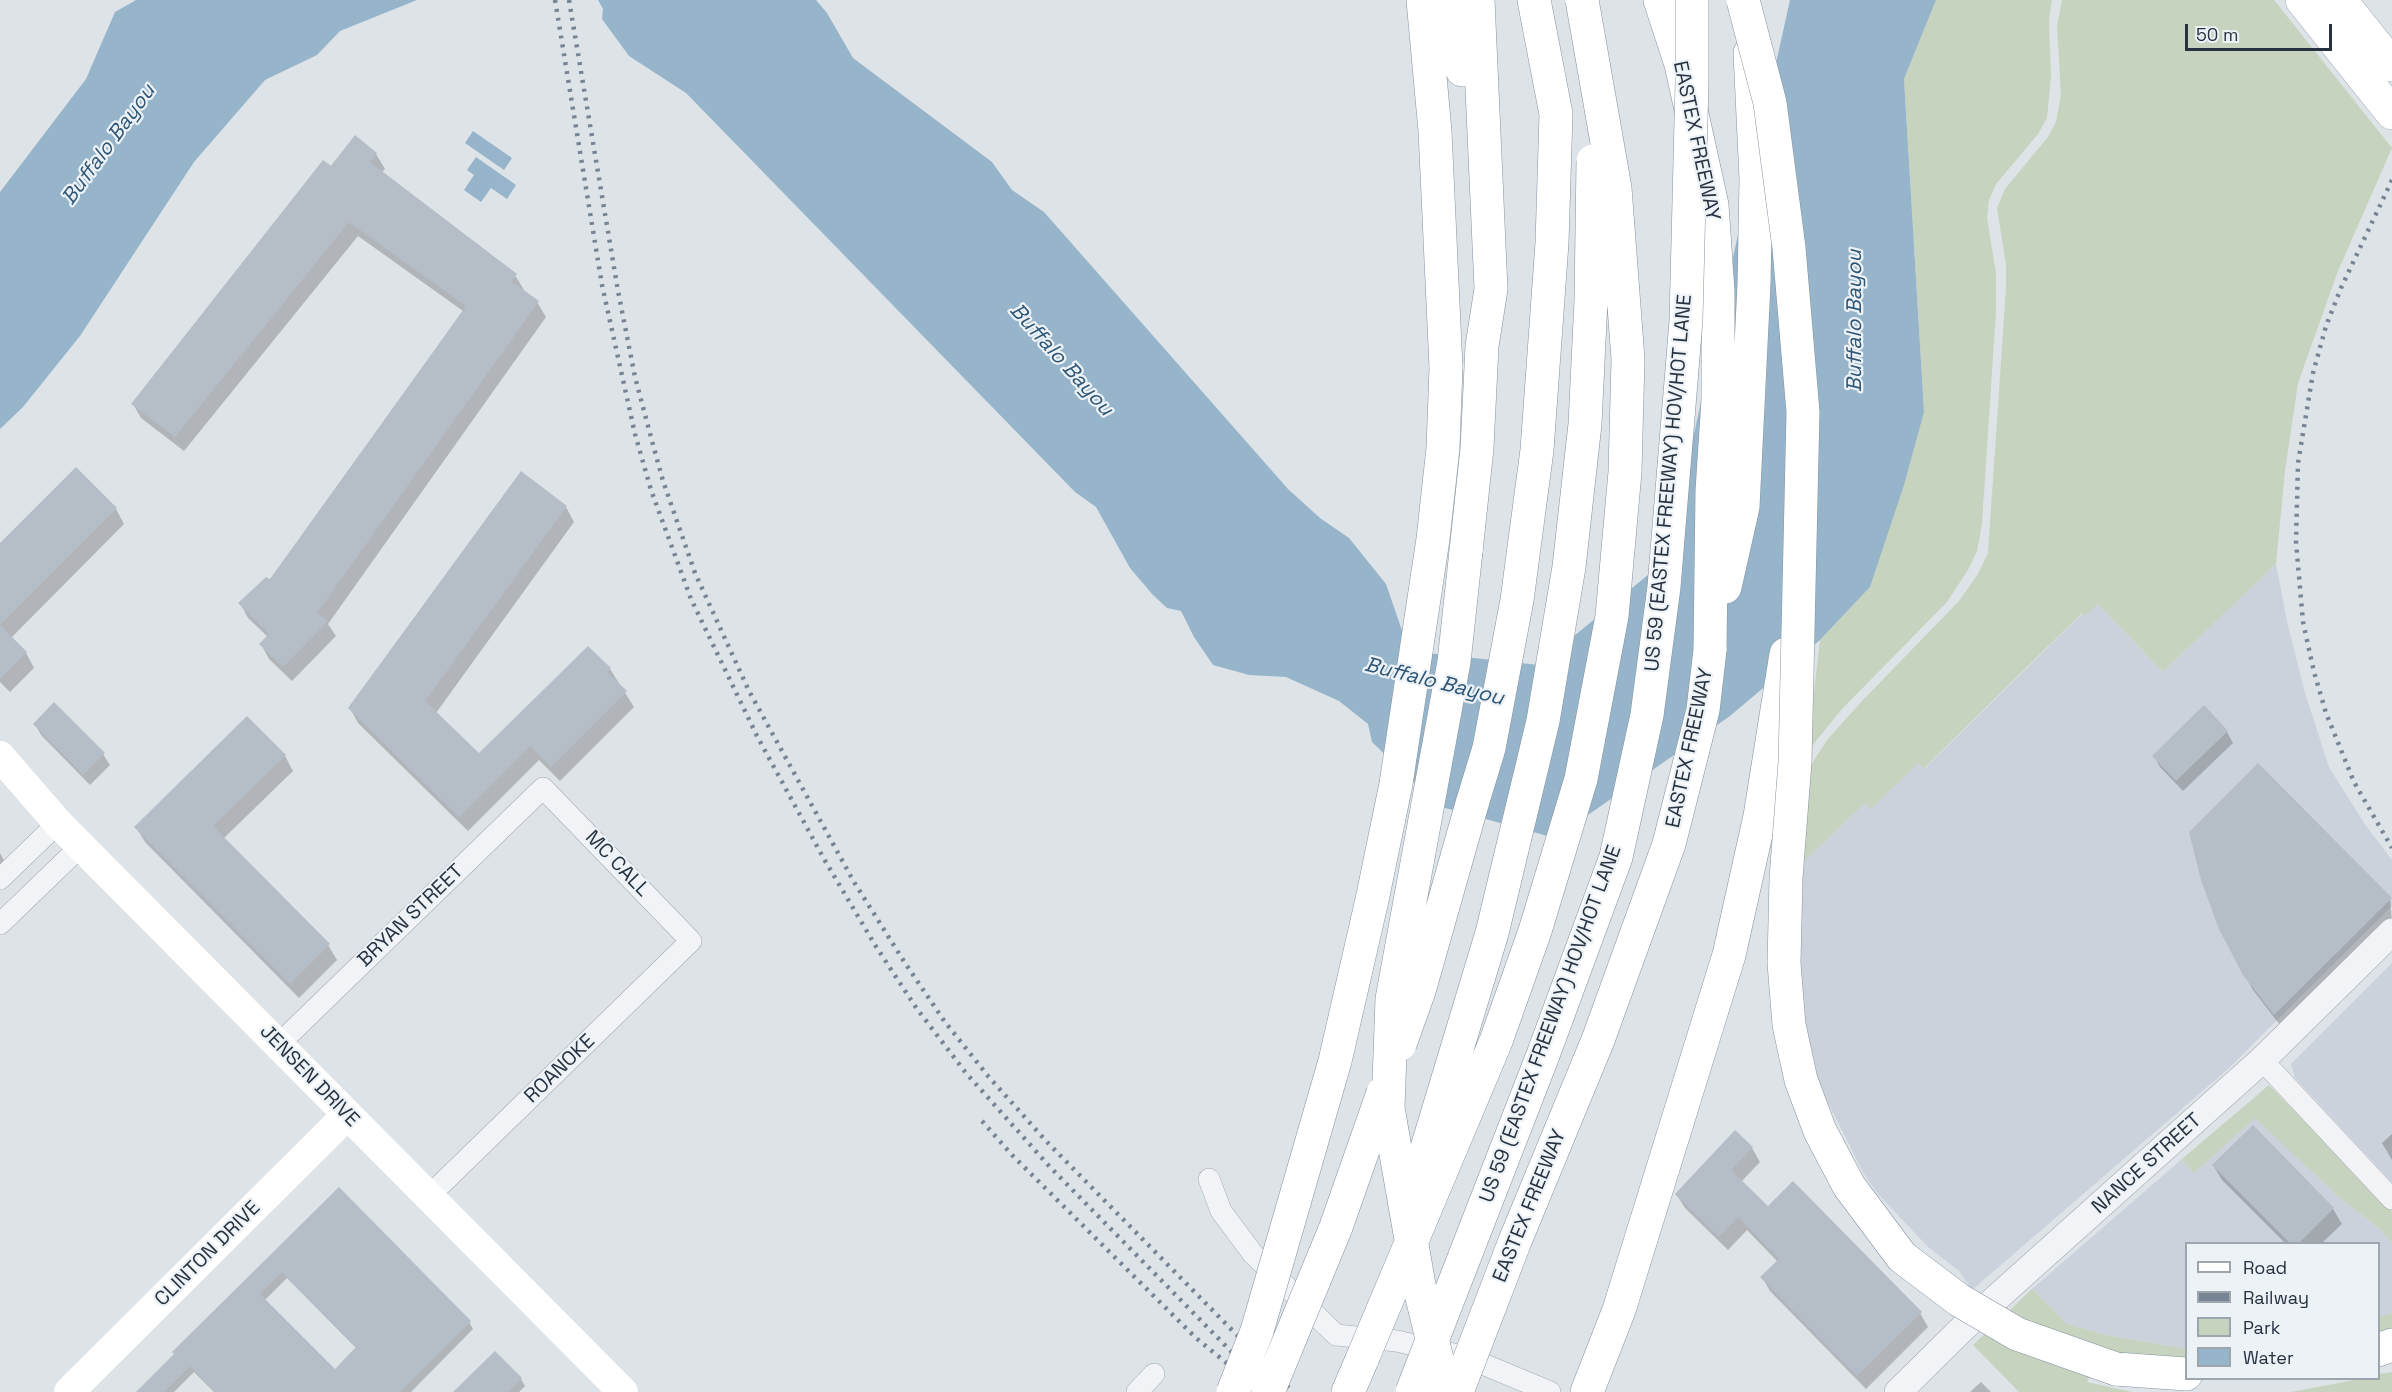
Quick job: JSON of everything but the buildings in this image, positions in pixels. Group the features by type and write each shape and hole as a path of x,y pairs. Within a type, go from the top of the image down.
{"main road":[{"path":"1233,1392 1257,1331 1335,1061 1396,784 1433,539 1443,448 1446,368 1434,131 1423,0"},
{"path":"1454,0 1461,51 1482,346"},
{"path":"1445,1392 1419,1285 1388,1108 1392,999 1454,662 1477,448 1482,346 1491,289 1478,0"},
{"path":"1268,1392 1336,1227 1419,991 1489,748 1513,623 1537,450 1552,243 1556,114 1534,0"},
{"path":"1348,1392 1496,1041 1535,931 1581,779 1612,616 1625,472 1628,359 1615,188 1582,0"},
{"path":"1363,1357 1492,933 1544,722 1569,567 1585,424 1591,300 1596,0"},
{"name":"EASTEX FREEWAY","path":"1457,1392 1515,1241 1598,1040 1669,844 1703,710 1710,650 1718,291 1713,216 1681,64 1660,0"},
{"name":"US 59 (EASTEX FREEWAY) HOV/HOT LANE","path":"1412,1392 1543,1054 1616,857 1647,715 1664,586 1686,321 1692,0"},
{"path":"1743,0 1770,103 1789,248 1803,412 1795,762 1786,878 1784,963 1789,1025 1801,1080 1820,1131 1849,1186 1902,1257 1959,1300 2017,1334 2116,1370 2185,1374"},
{"path":"1710,650 1743,507 1754,284 1756,179 1748,0"},
{"path":"2302,0 2392,113"},
{"path":"2340,0 2392,65"},
{"path":"1587,1392 1619,1310 1729,956 1760,816 1783,681 1799,560"},
{"name":"JENSEN DRIVE","path":"0,756 58,823 623,1392"},
{"name":"CLINTON DRIVE","path":"69,1392 347,1115"}],"street":[{"name":"MC CALL","path":"543,788 691,941"},
{"name":"BRYAN STREET","path":"279,1044 543,788"},
{"path":"0,879 58,823"},
{"path":"0,924 81,846"},
{"name":"NANCE STREET","path":"1898,1392 1963,1328 2262,1060 2392,932"},
{"name":"ROANOKE","path":"428,1197 691,941"},
{"path":"2262,1060 2392,1199"},
{"path":"1209,1179 1221,1211 1253,1254 1336,1335 1397,1341 1466,1357 1550,1392"},
{"path":"1137,1392 1154,1374"}],"shaded area":[{"path":"2276,564 2288,626 2305,693 2329,767 2364,823 2392,860 2392,906 2228,1069 1972,1290 1959,1271 1928,1247 1878,1194 1864,1174 1811,1069 1801,1025 1798,867 1865,802 1872,808 1918,762 1925,768 2083,613 2098,604 2163,672"},
{"path":"2392,963 2392,1182 2295,1078 2291,1064"},
{"path":"2255,1117 2338,1196 2382,1231 2392,1243 2392,1313 2380,1317 2380,1242 2185,1242 2185,1349 2106,1335 2067,1324 2032,1289 2182,1159 2194,1173"}],"green space":[{"path":"1936,0 2052,0 2049,18 2051,77 2047,118 2038,134 1996,184 1989,200 1987,218 1996,274 1996,311 1982,524 1977,551 1968,570 1947,602 1842,709 1807,752 1820,640 1870,587 1924,412 1904,79"},
{"path":"2062,0 2274,0 2392,148 2338,271 2298,383 2285,471 2276,564 2163,672 2098,604 2085,616 2082,613 1924,768 1918,763 1871,809 1865,803 1798,867 1806,773 1827,740 1959,601 1978,574 1988,553 2006,288 2006,265 1997,208 2005,189 2048,137 2056,122 2061,95 2057,26"},
{"path":"2269,1085 2392,1211 2392,1243 2382,1231 2338,1196 2255,1118 2194,1173 2182,1159"},
{"path":"2032,1289 2067,1324 2106,1335 2185,1349 2185,1367 2100,1354 2087,1382 2132,1392 2019,1392 1973,1345"},
{"path":"2392,1313 2392,1336 2380,1340 2380,1317"},
{"path":"2392,1372 2392,1392 2291,1392 2355,1380 2380,1380 2380,1374"}],"water":[{"name":"Buffalo Bayou","path":"136,0 417,0 340,31 317,55 265,80 194,162 80,336 23,407 0,429 0,192 86,79 115,12"},
{"name":"Buffalo Bayou","path":"598,0 816,0 827,13 853,58 992,162 1012,190 1044,212 1288,489 1320,518 1349,538 1386,584 1409,651 1539,665 1666,560 1790,0 1936,0 1904,79 1924,412 1904,485 1870,587 1820,640 1730,716 1555,838 1438,806 1372,742 1368,724 1339,701 1286,677 1249,675 1213,665 1194,637 1181,611 1167,608 1130,568 1096,507 1075,492 686,93 629,56 602,19 603,9"},
{"path":"473,131 512,158 504,170 465,143"},
{"path":"476,157 516,185 507,199 491,188 481,202 464,190 474,175 467,170"}],"railway":[{"path":"555,0 602,285 635,434 651,490 691,599 757,736 824,859 875,945 917,1009 966,1073 1050,1167 1271,1392"},
{"path":"569,0 618,291 635,377 663,481 695,573 749,691 854,882 945,1022 988,1076 1047,1142 1293,1392"},
{"path":"2392,180 2341,288 2326,326 2313,373 2298,463 2296,542 2303,622 2326,713 2354,782 2392,848"},
{"path":"982,1121 1012,1155 1196,1338 1262,1392"}]}
